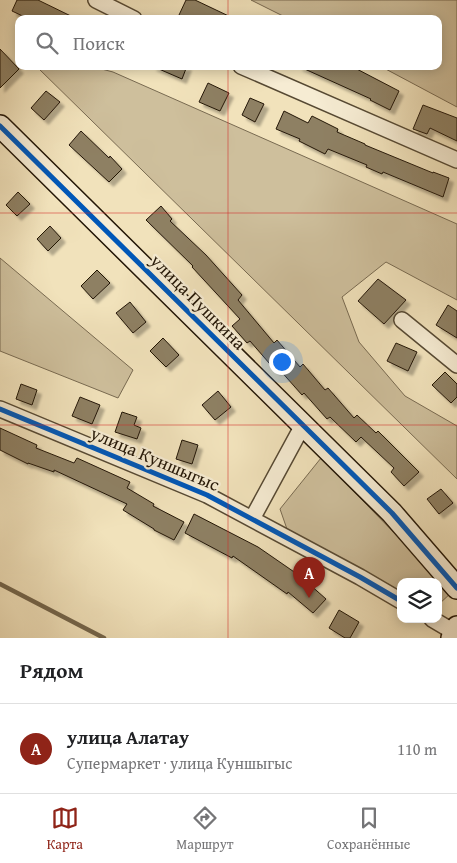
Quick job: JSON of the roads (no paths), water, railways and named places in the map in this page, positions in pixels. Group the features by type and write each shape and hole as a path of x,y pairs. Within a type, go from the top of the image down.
{"street":[{"path":"96,0 126,15"},
{"path":"250,70 457,160"},
{"name":"улица Пушкина","path":"0,126 392,513 457,588"},
{"path":"402,320 457,365"},
{"name":"улица Куншыгыс","path":"0,410 207,495 397,599"},
{"path":"252,519 303,425"},
{"path":"439,623 454,632"}],"waterway":[{"path":"0,584 104,638"}],"place":[{"name":"улица Алатау","path":"309,598"}]}
